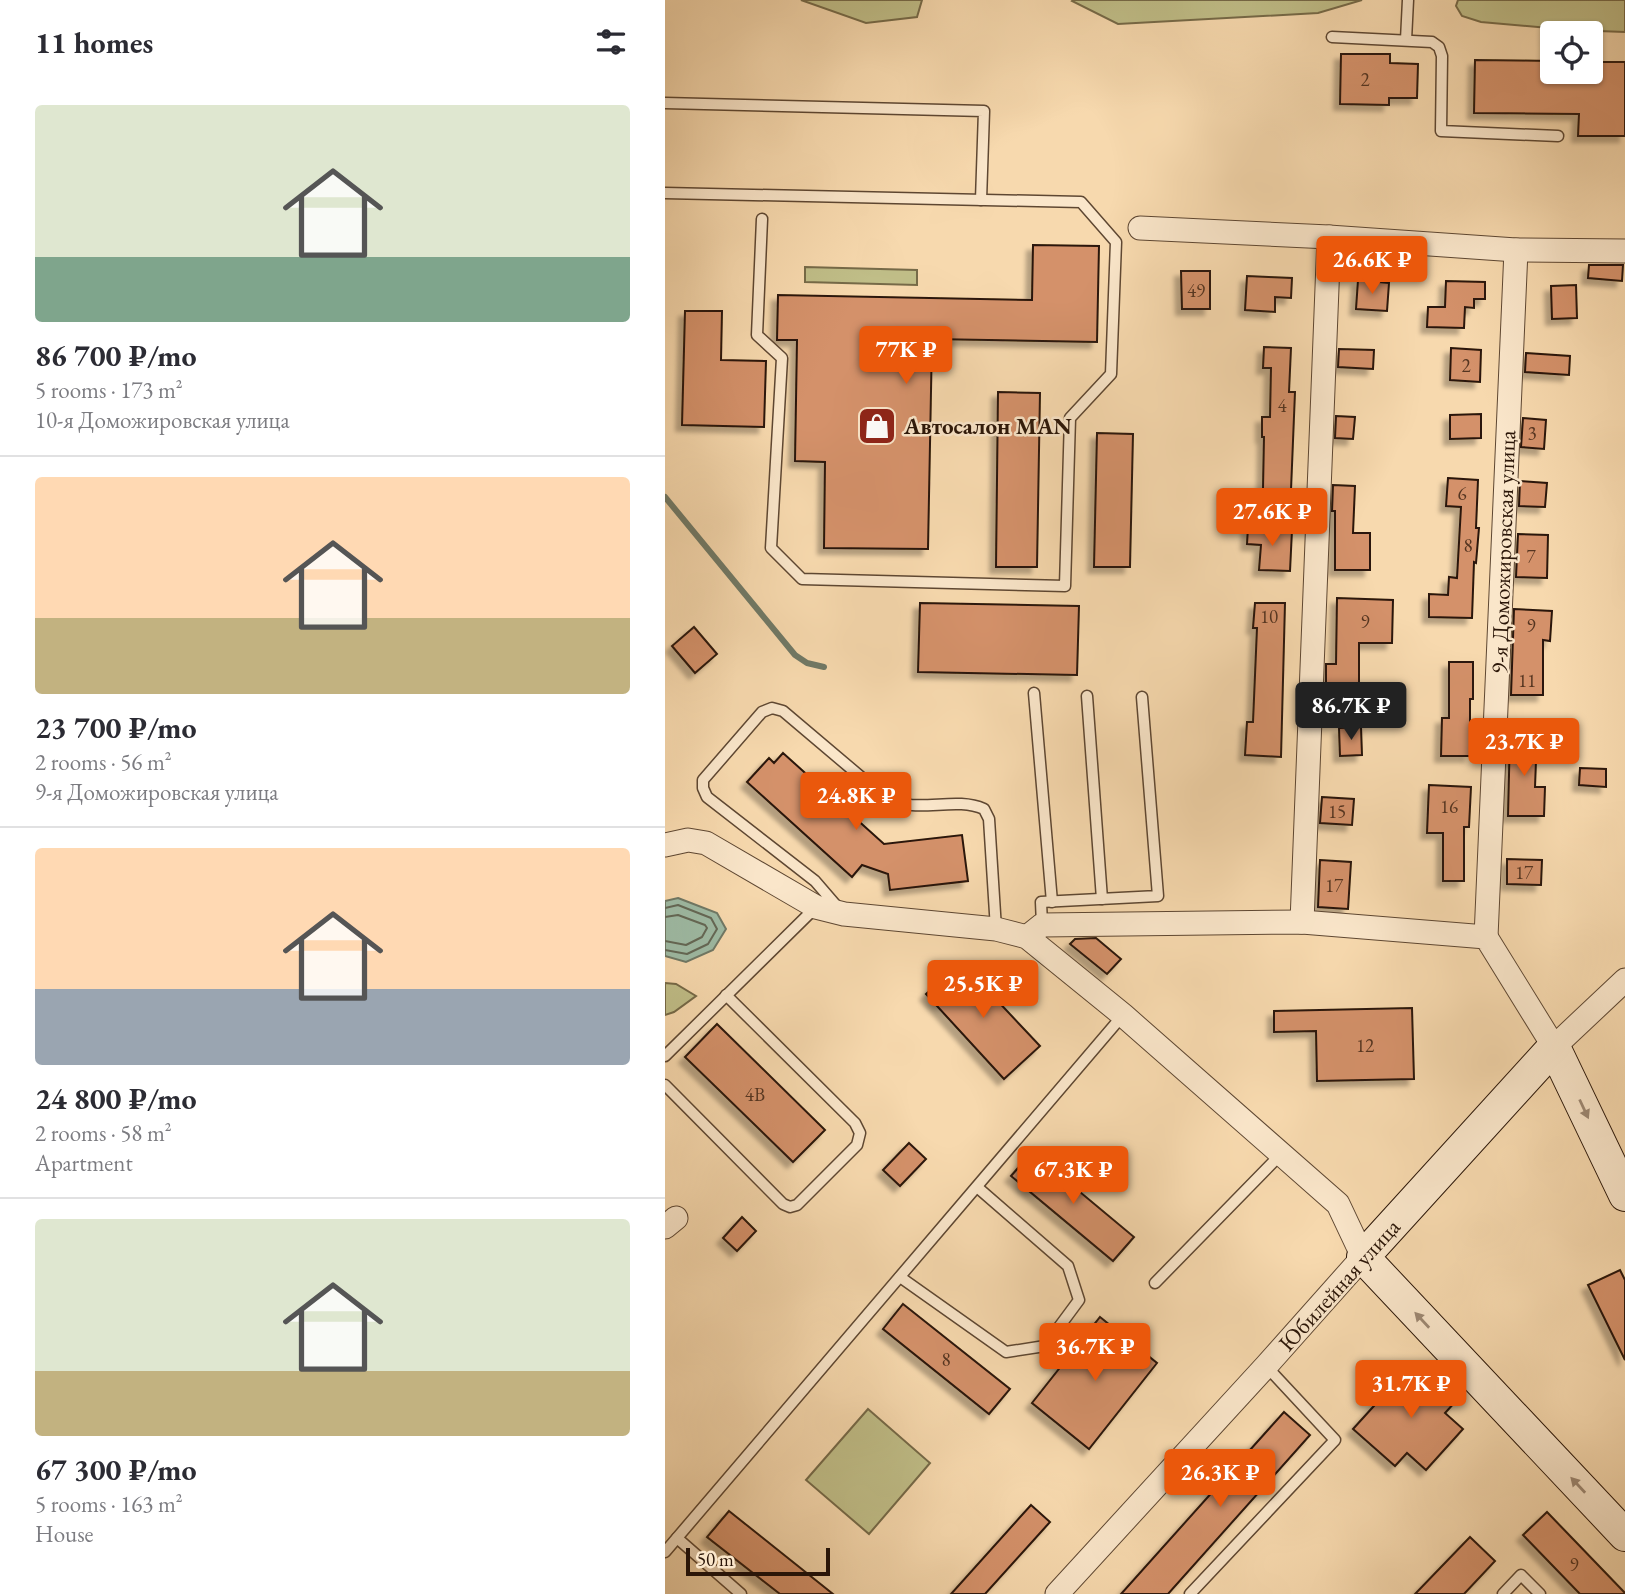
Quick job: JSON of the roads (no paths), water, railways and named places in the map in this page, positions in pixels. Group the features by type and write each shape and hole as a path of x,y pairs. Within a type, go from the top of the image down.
{"street":[{"path":"1140,228 1516,250 1625,250"},
{"path":"1302,922 1329,237"},
{"name":"9-я Доможировская улица","path":"1486,937 1516,250"},
{"path":"665,845 688,840 706,843 816,907 844,914 1034,931 1302,922 1486,937 1554,1047 1625,1195"},
{"path":"1034,931 1123,1015 1338,1204 1363,1257 1625,1535"},
{"name":"Юбилейная улица","path":"1057,1594 1554,1047 1625,981"}],"lane":[{"path":"1406,40 1408,0"},
{"path":"1332,37 1432,42 1439,47 1442,56 1441,131 1558,136"},
{"path":"665,103 984,111 981,200"},
{"path":"665,193 1081,202 1116,242 1111,374 1070,418 1065,586 802,579 771,548 782,358 757,335 762,219"},
{"path":"1034,694 1052,902"},
{"path":"1087,696 1102,899"},
{"path":"1034,931 1041,902 1158,896 1142,697"},
{"path":"844,914 815,881 707,797 703,788 703,780 762,712 772,708 783,711 887,799 909,806 974,804 984,809 989,819 996,929"},
{"path":"665,1056 816,907"},
{"path":"665,1085 783,1205 797,1205 857,1145 860,1133 855,1123 726,995"},
{"path":"665,1552 1123,1015"},
{"path":"1155,1283 1282,1153"},
{"path":"900,1277 1006,1352 1045,1346 1079,1300 1068,1266 977,1186"},
{"path":"1190,1594 1335,1440 1266,1366"},
{"path":"677,1538 741,1594"},
{"path":"1503,1594 1521,1575 1540,1594"}],"water":[{"path":"678,898 717,913 726,929 713,950 686,962 665,956 665,901"}],"waterway":[{"path":"665,497 795,655 807,663 824,667"}],"place":[{"name":"Автосалон MAN","path":"877,426"}]}
